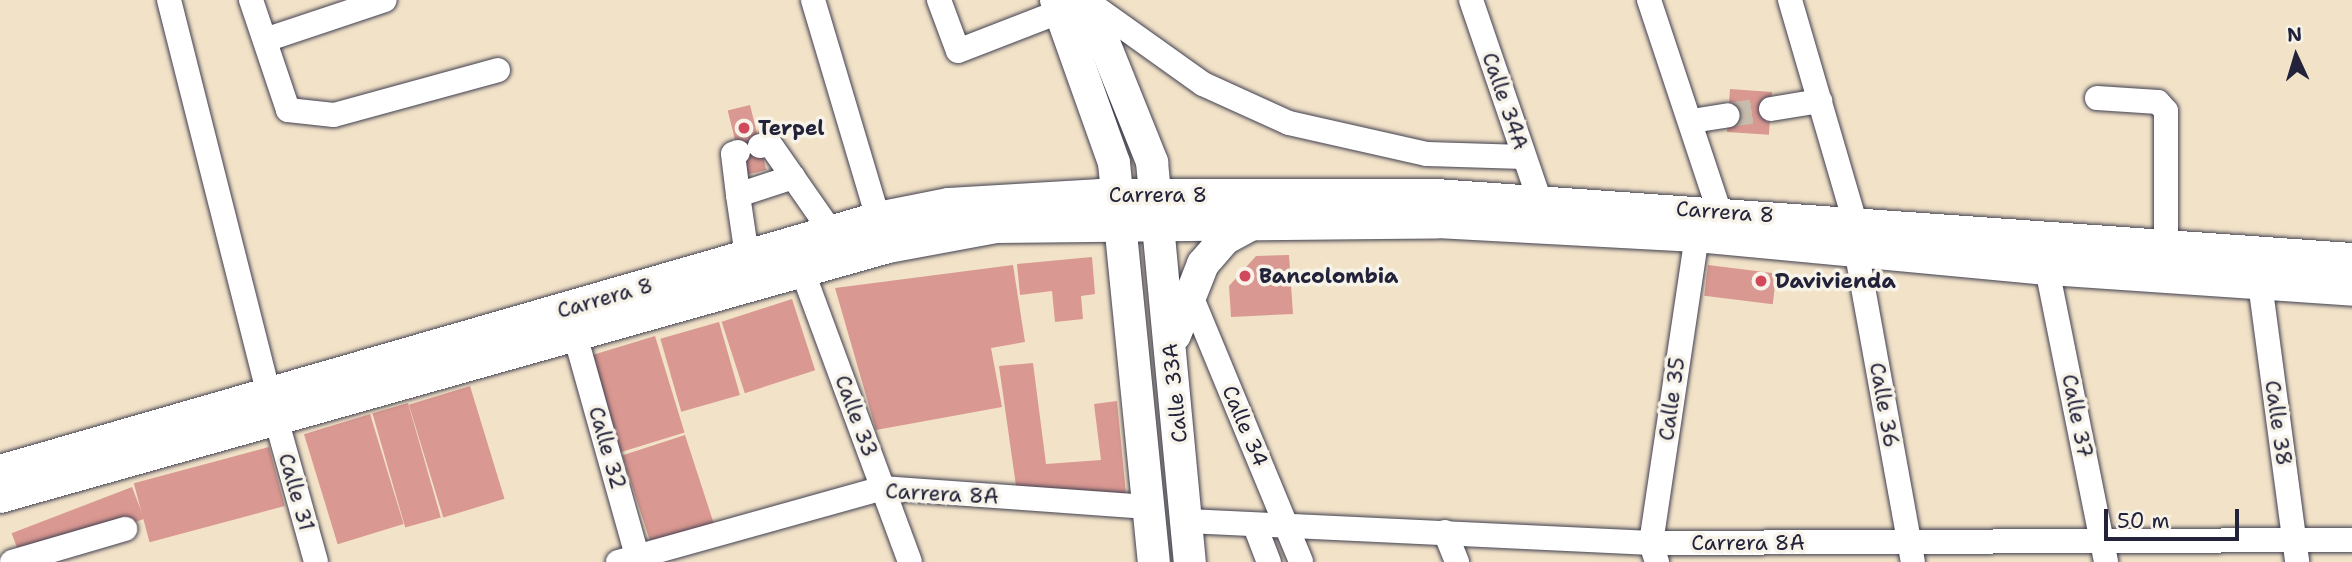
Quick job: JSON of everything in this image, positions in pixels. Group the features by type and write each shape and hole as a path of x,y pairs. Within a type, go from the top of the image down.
{"main road":[{"path":"1073,3 1104,130 1140,212 1164,405 1180,436"},
{"name":"Carrera 8","path":"0,471 273,409 575,335 802,270 940,235 1140,212 1540,202 1719,211 2048,270 2352,290"},
{"name":"Carrera 8","path":"0,498 747,256 878,218 949,204 1140,212 1255,222 1437,222 1697,236 1855,235 2166,246 2352,259"},
{"name":"Calle 33A","path":"1140,212 1171,350 1190,562"},
{"name":"Calle 33A","path":"1140,212 1149,507 1154,562"},
{"path":"1171,350 1189,291 1214,250 1255,222"}],"street":[{"name":"Calle 31","path":"169,0 273,409 316,562"},
{"path":"251,0 288,110 334,116 498,70"},
{"path":"265,40 385,0"},
{"path":"813,0 878,218"},
{"path":"939,0 958,51 1073,3 1203,84 1289,122 1380,148 1524,157"},
{"name":"Calle 34A","path":"1471,0 1540,202"},
{"path":"1649,0 1692,121 1719,211"},
{"name":"Calle 36","path":"1790,0 1855,235 1911,553"},
{"path":"2097,98 2158,102 2166,111 2166,246"},
{"path":"1771,109 1820,101"},
{"path":"1692,121 1728,115"},
{"path":"747,256 733,154 749,149 770,144 832,233"},
{"path":"738,195 793,177"},
{"name":"Calle 35","path":"1654,552 1697,236"},
{"name":"Calle 33","path":"802,270 910,562"},
{"name":"Calle 37","path":"2048,270 2104,551"},
{"name":"Calle 38","path":"2260,284 2295,552"},
{"name":"Calle 34","path":"1189,291 1301,562"},
{"name":"Calle 32","path":"575,335 631,560"},
{"name":"Carrera 8A","path":"631,560 883,488 1149,507"},
{"name":"Carrera 8A","path":"1187,522 1445,532 1654,552 2295,552 2352,540"},
{"path":"1255,526 1269,562"},
{"path":"12,562 125,529"},
{"path":"1445,532 1458,562"}],"building":[{"path":"1730,89 1772,92 1769,135 1727,132"},
{"name":"Terpel","path":"750,105 766,170 744,176 728,111"},
{"path":"1289,255 1293,314 1231,317 1229,286 1256,256"},
{"path":"1092,257 1095,294 1081,296 1083,319 1055,322 1052,291 1020,295 1017,264"},
{"path":"1013,265 1025,342 991,348 1002,407 876,430 835,288"},
{"path":"1708,265 1776,273 1773,304 1704,296"},
{"path":"792,299 815,370 745,393 722,322"},
{"path":"719,322 740,395 681,412 660,339"},
{"path":"655,336 685,433 620,452 591,356"},
{"path":"1033,363 1046,464 1101,460 1094,404 1117,401 1126,494 1016,486 999,366"},
{"path":"470,386 504,499 443,518 409,405"},
{"path":"408,403 441,517 405,528 372,413"},
{"path":"370,414 404,524 338,544 304,434"},
{"path":"685,435 714,525 652,546 622,455"},
{"path":"269,447 285,506 150,542 134,483"},
{"path":"132,487 144,519 31,562 23,562 12,533"}],"tunnel":[{"path":"1728,115 1771,109"}],"place":[{"name":"Terpel","path":"744,128"},
{"name":"Bancolombia","path":"1245,276"},
{"name":"Davivienda","path":"1761,281"}]}
